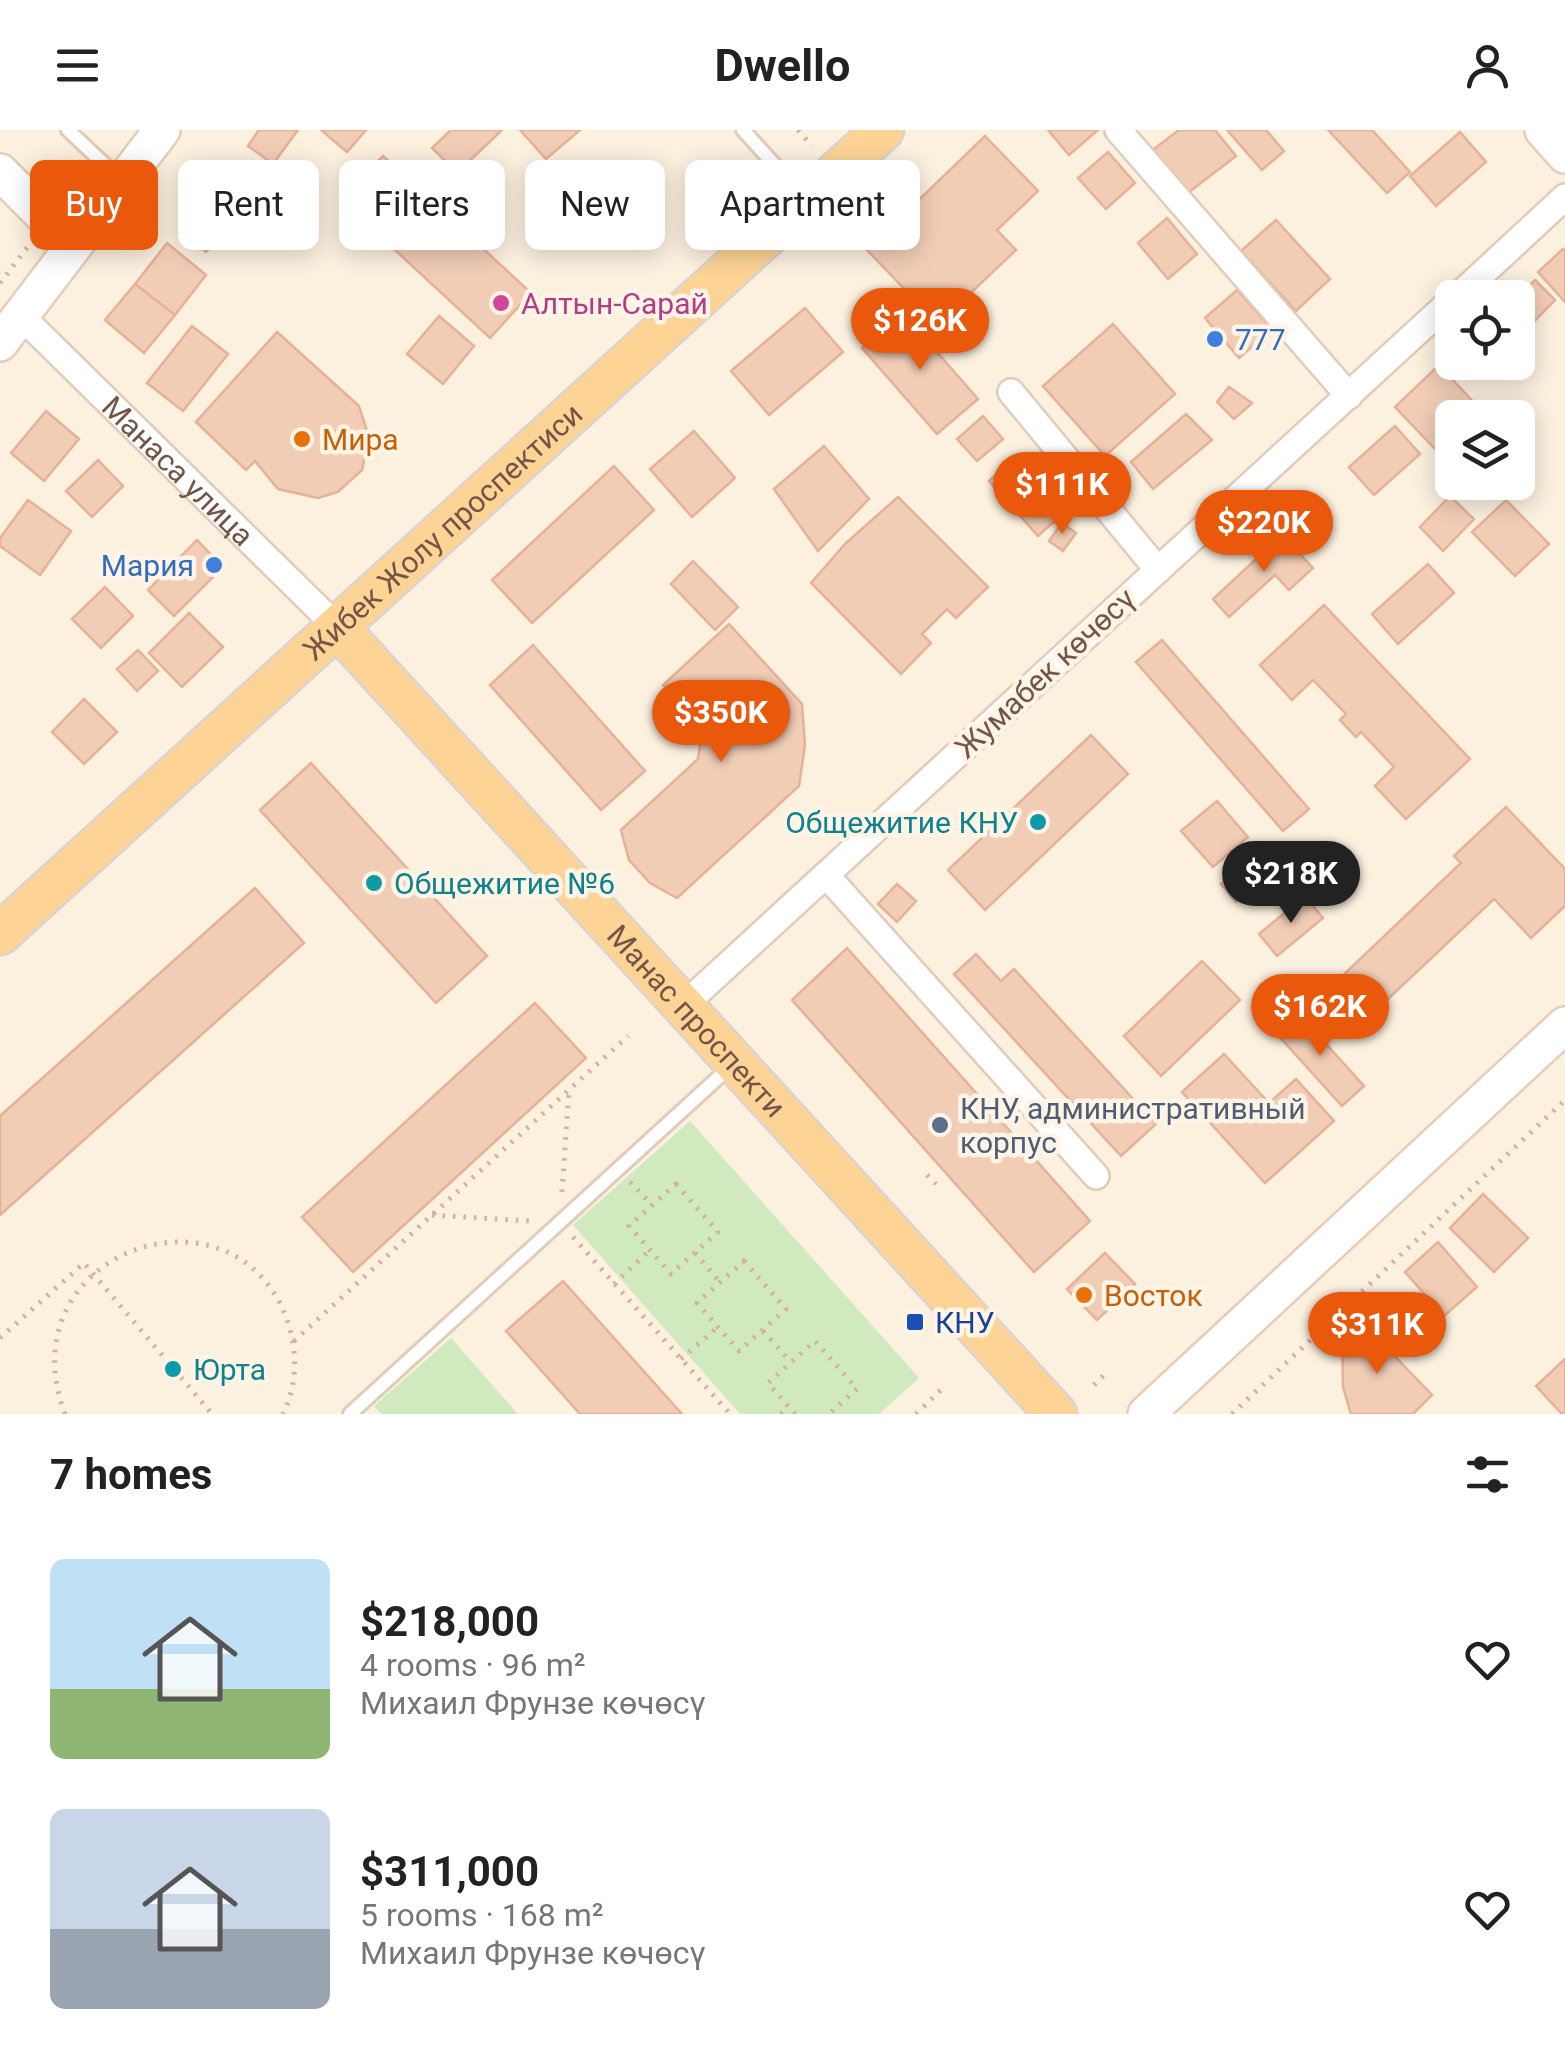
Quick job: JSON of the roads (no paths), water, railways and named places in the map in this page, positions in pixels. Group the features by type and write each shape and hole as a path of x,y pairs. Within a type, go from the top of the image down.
{"main road":[{"path":"138,160 162,130"},
{"name":"Жибек Жолу проспектиси","path":"851,160 884,130"},
{"path":"1544,130 1565,155"},
{"path":"0,172 30,202"},
{"path":"10,329 69,250"},
{"name":"Жибек Жолу проспектиси","path":"0,934 751,250"},
{"name":"Манас проспекти","path":"338,628 1056,1414"},
{"path":"1146,1414 1565,1025"}],"street":[{"path":"1118,130 1348,396"},
{"name":"Жумабек көчөсү","path":"1475,280 1565,197"},
{"name":"Жумабек көчөсү","path":"683,1006 1435,316"},
{"name":"Манаса улица","path":"10,329 338,628"},
{"path":"1011,392 1158,570"},
{"path":"826,875 1096,1176"}],"lane":[{"path":"68,130 100,160"},
{"path":"743,130 770,160"},
{"path":"350,1414 735,1062"}],"place":[{"name":"Алтын-Сарай","path":"501,303"},
{"name":"777","path":"1215,339"},
{"name":"Мира","path":"302,439"},
{"name":"Мария","path":"214,565"},
{"name":"Общежитие КНУ","path":"1038,822"},
{"name":"Общежитие №6","path":"374,883"},
{"name":"КНУ, административный корпус","path":"940,1125"},
{"name":"Восток","path":"1084,1295"},
{"name":"КНУ","path":"915,1322"},
{"name":"Юрта","path":"173,1369"}]}
